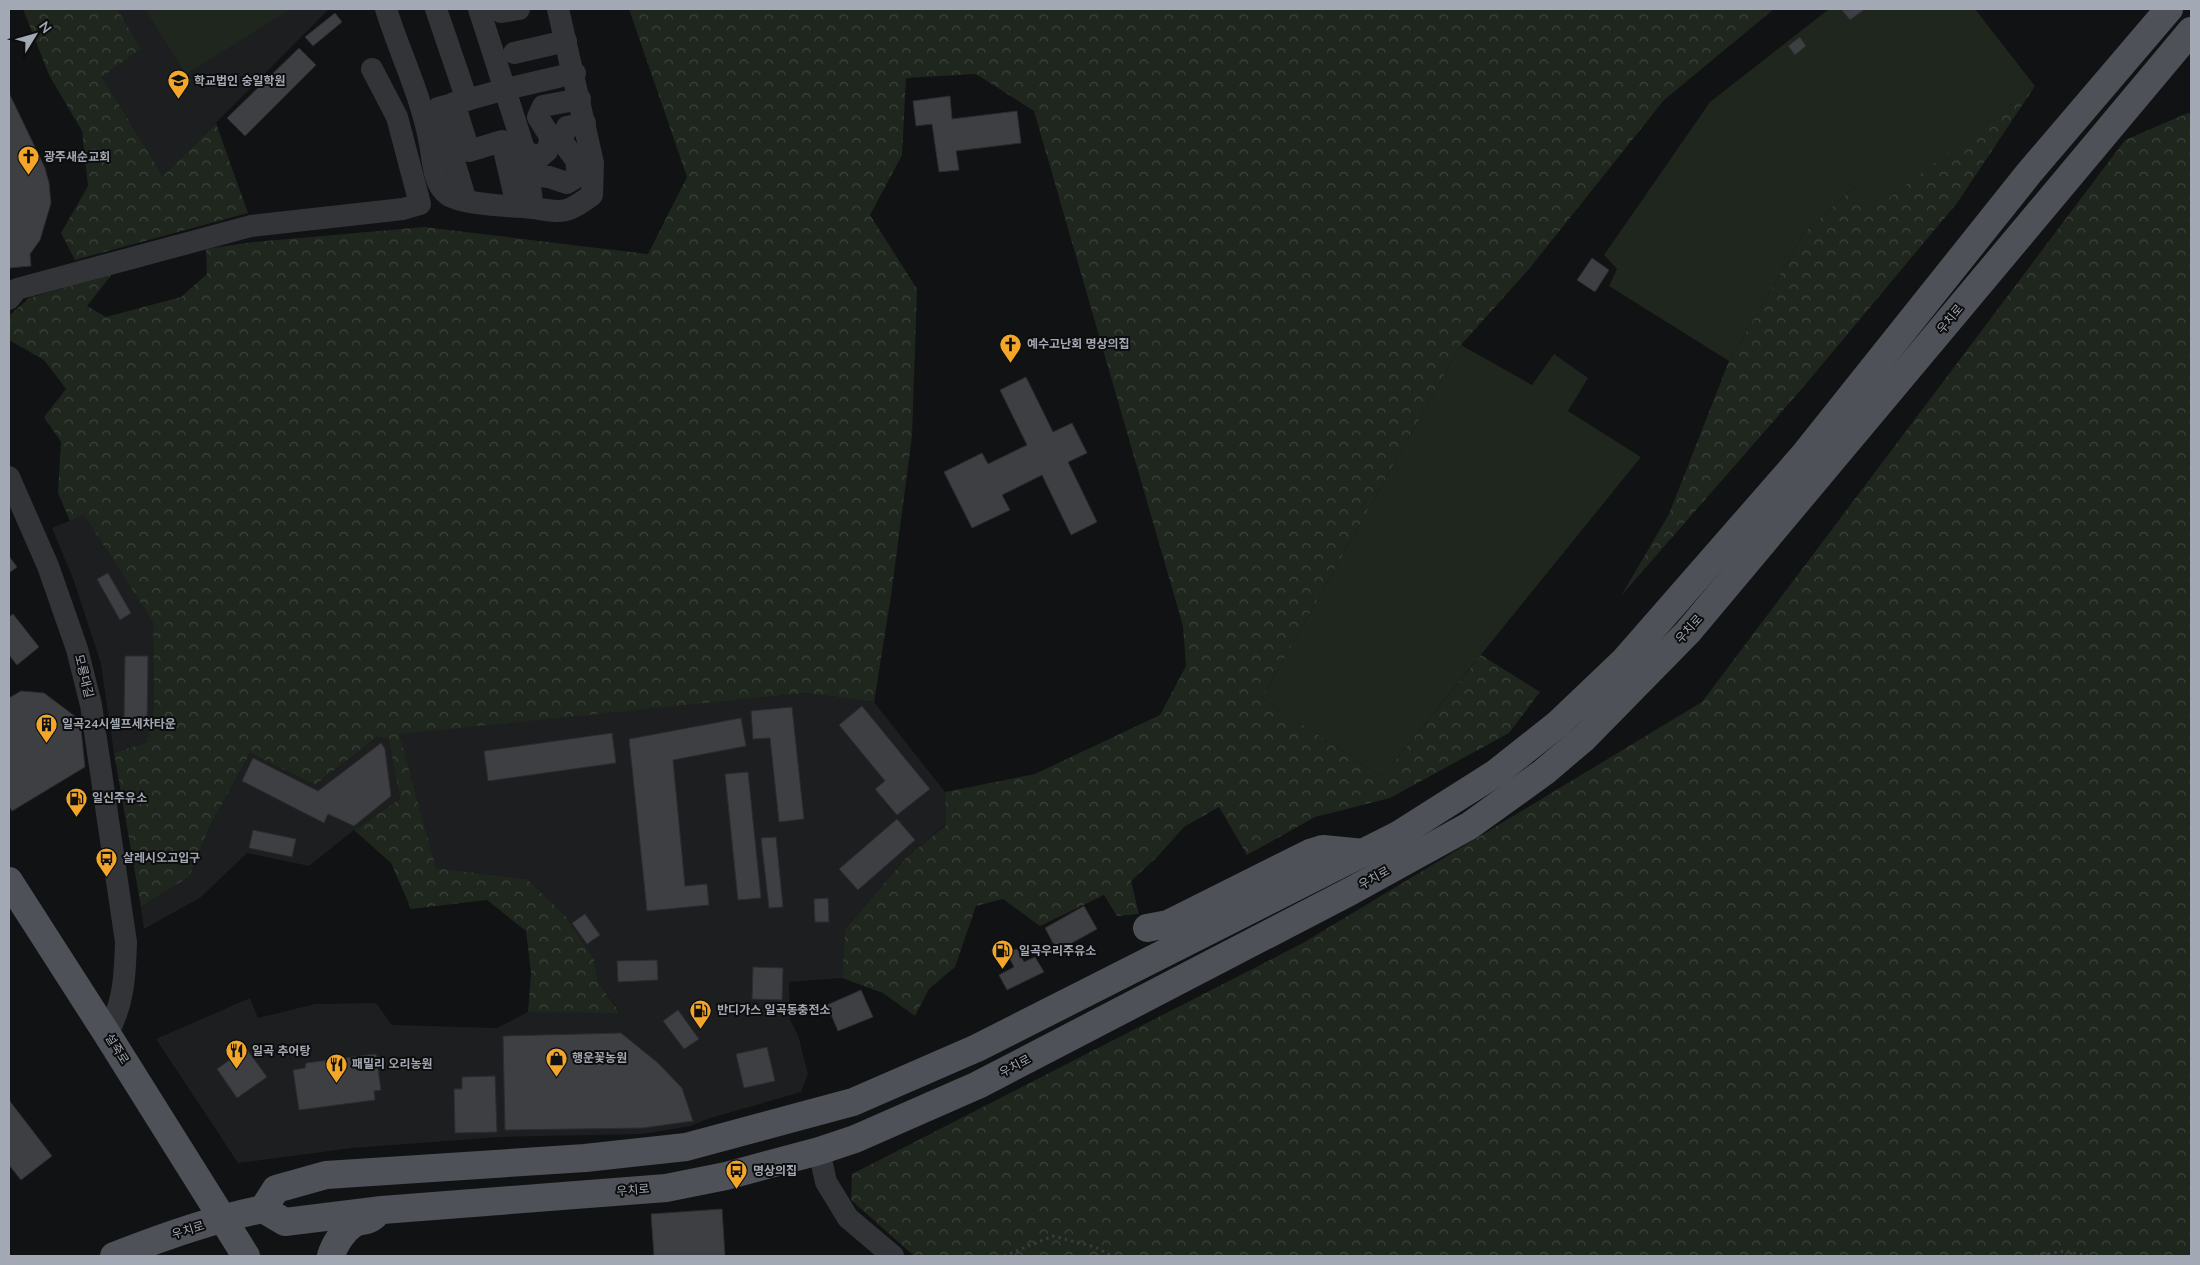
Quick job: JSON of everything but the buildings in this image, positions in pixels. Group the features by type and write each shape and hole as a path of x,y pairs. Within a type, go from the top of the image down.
{"main road":[{"path":"263,1208 276,1189 326,1175 585,1158 686,1147 853,1102 977,1048 1398,836 1496,773 1559,723 1624,661 1804,455 2029,173 2169,9"},
{"name":"우치로","path":"114,1256 148,1243 263,1208 286,1222 382,1210 666,1188 726,1176 819,1151 855,1139 978,1085 1351,891 1469,826 1544,772 1584,738 1688,632 2191,31"},
{"path":"2071,174 2072,151 2099,118 2101,110 2097,104 2089,102"},
{"path":"1148,928 1168,924 1310,853 1323,849 1364,853"},
{"name":"설죽로","path":"9,880 108,1034 246,1256"},
{"path":"330,1256 339,1238 356,1222 368,1221 382,1210"}],"street":[{"path":"386,9 420,104 437,181 456,197"},
{"path":"436,9 461,101 469,151 502,141 525,207"},
{"path":"9,298 17,289 252,226 403,209 435,200 456,197 558,213 573,209 592,195 593,163 580,99 558,9"},
{"path":"506,13 506,89 529,175 525,207"},
{"path":"524,57 566,41"},
{"path":"372,69 397,117 420,204"},
{"path":"456,197 438,108 506,89 574,74"},
{"path":"524,152 540,157 548,151 550,138 538,117 544,106 580,99"},
{"path":"529,175 567,183 578,176 576,160 561,140 567,127 585,123"},
{"name":"모룡대길","path":"9,477 37,538 65,610 91,705 126,942 125,979 120,1009 108,1034"},
{"path":"819,1151 826,1182 848,1218 893,1256"}],"path":[{"path":"1004,1256 1053,1236 1096,1247 1112,1256"},
{"path":"2036,1256 2065,1251 2088,1256"}],"shaded area":[{"name":"학교법인 숭일학원","path":"115,9 329,9 163,176 102,77 141,49"},
{"path":"84,515 153,622 154,707 147,742 114,753 101,664 74,581 52,528"},
{"path":"808,693 874,702 945,792 946,824 906,858 845,929 842,978 789,982 790,1020 798,1035 808,1074 801,1092 707,1119 691,1126 643,1134 501,1137 352,1148 238,1163 156,1039 250,998 258,1018 315,1004 376,1003 392,1025 497,1028 528,1012 620,1012 598,982 594,959 564,914 527,879 436,868 398,733"},
{"path":"377,737 390,739 400,799 354,830 309,866 247,853 201,897 144,929 141,907 189,877 209,828 250,753 315,785"}],"green space":[{"path":"23,9 117,9 141,49 102,77 163,176 216,123 248,213 75,260 61,233 88,186 82,131 49,75"},
{"path":"145,9 291,9 186,74"},
{"path":"629,9 1774,9 1664,100 1529,269 1461,345 1262,698 1382,777 1481,655 1540,692 1509,733 1390,798 1315,817 1247,855 1219,807 1184,827 1158,856 1131,881 1139,914 1117,916 1104,895 1040,926 1003,899 976,906 955,967 929,989 915,1016 883,993 842,978 845,929 906,858 946,825 945,792 1035,774 1160,715 1186,666 1183,626 1034,111 976,74 906,78 902,155 870,215 917,289 912,436 891,596 874,702 807,693 399,734 436,868 527,879 564,914 594,959 598,982 620,1013 528,1012 531,973 526,931 487,900 411,909 391,863 354,830 400,799 389,739 377,737 315,785 250,753 209,828 189,877 141,907 114,753 147,742 154,707 153,622 84,515 70,521 58,493 61,442 44,417 66,389 44,360 9,340 9,316 29,298 113,273 87,306 106,317 181,297 207,274 206,249 253,242 424,227 648,254 687,177"},
{"path":"1829,9 1975,9 2035,86 1873,211 1854,187 1805,232 1729,361 1609,286 1617,269 1604,255 1710,102"},
{"path":"2035,86 1957,203 1805,385 1621,596 1669,514 1729,361 1805,232 1854,187 1873,210"},
{"path":"2188,113 2191,114 2191,1256 914,1256 851,1200 852,1174 1303,943 1702,702 2125,140"},
{"path":"1461,345 1532,385 1554,354 1588,378 1568,411 1641,457 1382,777 1262,698"}],"place":[{"name":"학교법인 숭일학원","path":"178,100"},
{"name":"광주새순교회","path":"28,176"},
{"name":"예수고난회 명상의집","path":"1011,363"},
{"name":"일곡24시셀프세차타운","path":"46,743"},
{"name":"일신주유소","path":"76,817"},
{"name":"살레시오고입구","path":"107,877"},
{"name":"일곡우리주유소","path":"1003,970"},
{"name":"반디가스 일곡동충전소","path":"701,1029"},
{"name":"일곡 추어탕","path":"236,1070"},
{"name":"행운꽃농원","path":"556,1077"},
{"name":"패밀리 오리농원","path":"336,1083"},
{"name":"명상의집","path":"737,1190"}]}
